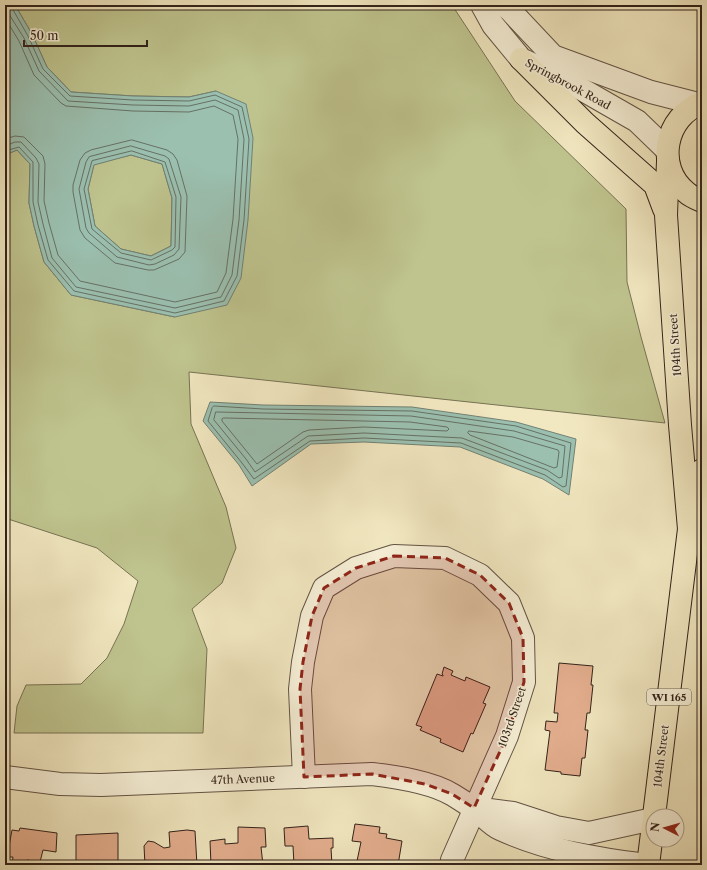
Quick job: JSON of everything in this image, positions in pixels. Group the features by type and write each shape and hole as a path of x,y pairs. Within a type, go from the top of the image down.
{"main road":[{"path":"522,59 585,124 655,185 666,214"},
{"name":"WI 165","path":"668,156 670,136 676,123 686,112 700,103"},
{"path":"668,156 674,178 686,192 702,201"},
{"name":"104th Street","path":"668,156 666,214 680,425 689,529"},
{"name":"104th Street","path":"655,808 689,529 702,470"},
{"path":"647,865 650,848"}],"street":[{"name":"Springbrook Road","path":"482,5 493,25 522,59 569,82 637,121 668,156"},
{"name":"Springbrook Road","path":"505,5 553,56 651,92 700,103"},
{"name":"103rd Street","path":"304,777 300,689 302,662 312,616 324,588 356,568 394,556 445,558 480,574 509,603 523,638 524,682 508,736 474,808 451,865"},
{"name":"47th Avenue","path":"5,777 60,784 100,785 372,774 394,776 425,784 452,794 474,808 498,828 534,842 601,859 647,865"},
{"path":"474,808 513,813 556,827 589,833 645,821"}],"highlighted area":[{"path":"394,556 445,558 480,575 509,603 523,638 524,682 507,736 474,808 452,794 425,784 372,774 304,777 300,689 303,662 312,616 324,588 356,568"}],"green space":[{"path":"15,5 452,5 515,101 626,209 627,282 665,423 189,372 191,424 226,507 236,548 222,583 192,609 207,649 203,733 14,733 17,706 26,685 81,684 107,658 124,624 138,581 97,548 5,518 5,155 17,150 30,164 29,203 44,262 71,295 175,317 216,91 189,97 133,96 71,92 47,67 32,34"},
{"path":"131,155 162,164 172,198 171,246 151,256 121,249 95,226 88,189 94,164"}],"water":[{"path":"5,5 15,5 32,34 47,67 71,92 133,96 189,97 216,91 246,104 253,138 248,220 241,278 227,305 175,317 71,295 44,262 29,203 30,164 17,150 5,155","holes":["131,155 162,164 172,198 171,246 151,256 121,249 95,226 88,189 94,165"]},
{"path":"210,402 263,405 412,407 516,422 576,439 569,495 543,479 460,447 364,442 311,444 252,486 239,465 203,421"}],"building":[{"path":"559,663 593,666 591,685 593,685 590,713 587,713 585,730 588,730 585,758 582,758 580,776 561,774 561,772 545,770 550,731 545,730 546,721 557,722 558,713 554,713"},
{"path":"444,667 453,671 451,675 465,681 466,677 490,687 483,703 486,704 473,734 471,733 463,752 440,742 441,739 420,730 422,727 416,725 437,674 443,676 442,674"},
{"path":"355,824 380,827 379,833 387,834 386,838 402,841 398,865 381,865 357,861 361,842 352,841"},
{"path":"308,826 309,839 333,838 333,848 331,848 332,865 294,865 293,846 285,846 284,828"},
{"path":"238,827 265,828 266,847 261,847 263,865 211,865 210,841 225,839 225,844 238,843"},
{"path":"20,828 57,833 56,852 43,850 40,862 27,860 26,865 12,865 13,857 7,857 12,830 19,831"},
{"path":"187,830 195,831 197,865 145,865 144,846 148,841 154,842 164,848 170,847 169,832"},
{"path":"118,833 118,865 76,865 76,835"}]}
